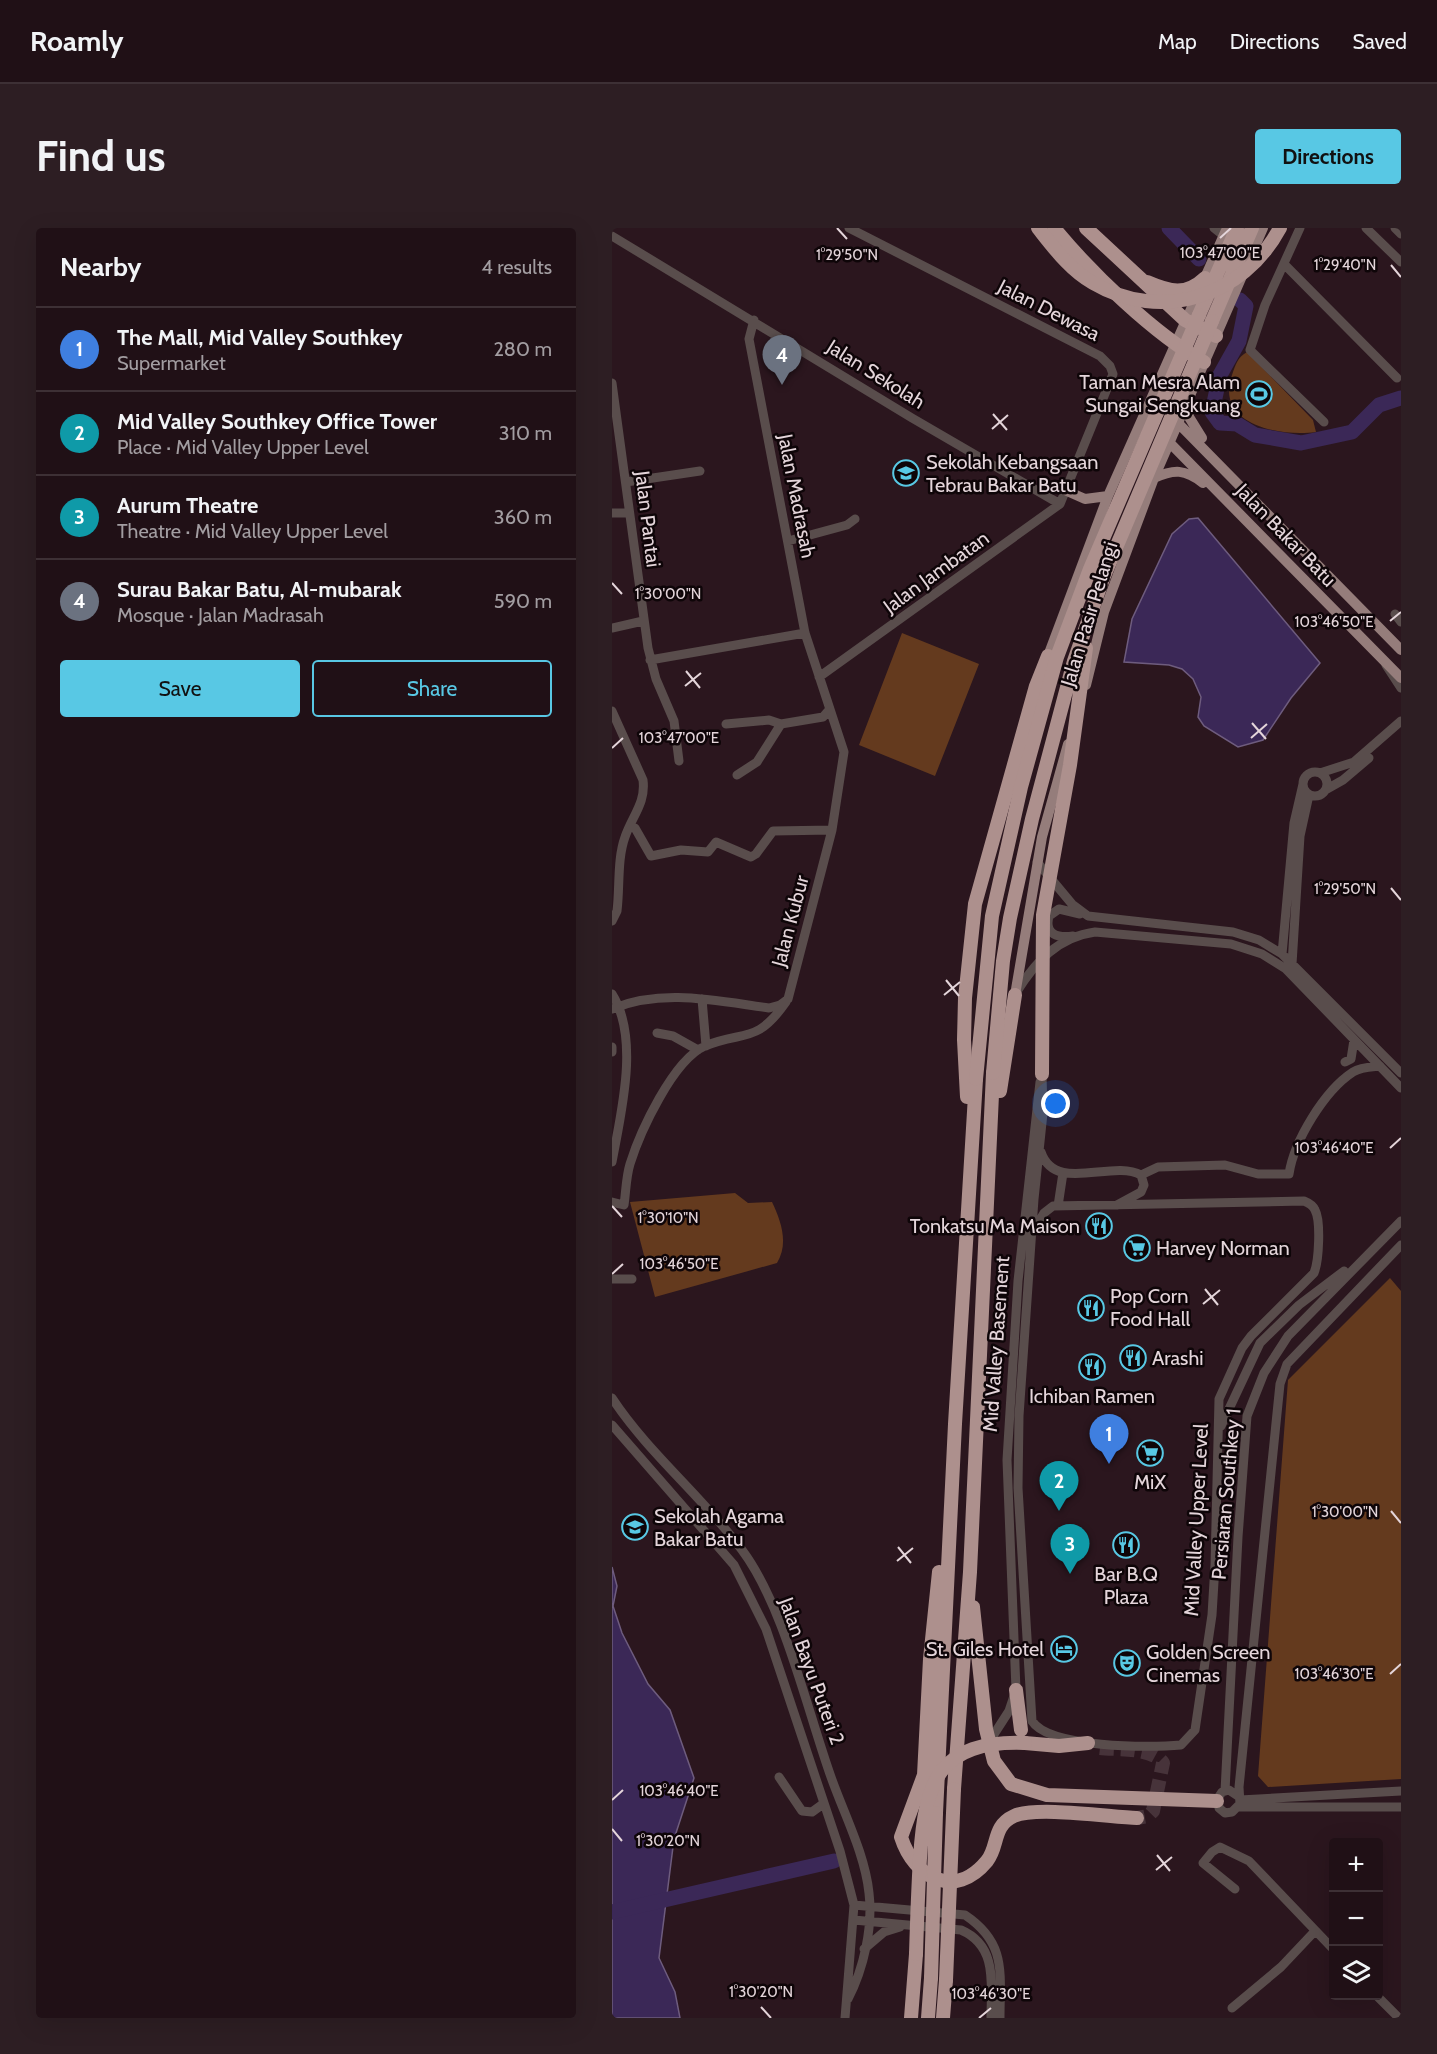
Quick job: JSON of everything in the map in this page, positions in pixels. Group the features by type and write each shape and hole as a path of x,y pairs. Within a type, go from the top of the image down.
{"highway":[{"path":"1038,228 1073,269 1092,282 1132,299 1162,303 1205,296 1228,285 1260,258 1280,228"},
{"path":"1054,228 1103,279 1174,345 1204,362"},
{"path":"1086,228 1137,278 1185,320 1216,336"},
{"path":"928,2018 954,1424 976,1079 992,916 1022,787 1057,657 1090,569 1237,228"},
{"path":"943,2018 954,1789 970,1572 987,1161 1003,961 1032,819 1074,662 1104,576 1136,507 1252,228"},
{"path":"1137,278 1161,288 1180,292 1191,290 1205,278"},
{"path":"1042,1074 1043,915 1071,755 1089,619"},
{"path":"971,1165 964,1040 975,904 1036,686 1048,656"},
{"path":"987,1161 1015,995"},
{"path":"954,1424 930,1659 924,1775 903,1829 904,1847 923,1874 940,1881 958,1881 974,1874 989,1860 998,1830 1014,1816 1035,1812 1137,1818"},
{"path":"970,1572 989,1742 994,1761 1011,1784 1047,1795 1219,1794"},
{"path":"1016,1690 1023,1737"},
{"path":"911,2018 922,1817 930,1790 947,1765 965,1752 1023,1737 1059,1746 1088,1743"}],"main road":[{"name":"Jalan Pasir Pelangi","path":"1015,995 1037,862 1104,612 1154,478 1263,228"},
{"name":"Jalan Pasir Pelangi","path":"1048,656 1108,496 1223,237"},
{"path":"1188,403 1189,417 1215,459"},
{"name":"Jalan Bakar Batu","path":"1148,405 1179,422 1401,650"},
{"name":"Jalan Bakar Batu","path":"1140,423 1170,441 1401,678"},
{"path":"1154,478 1175,470 1187,472 1229,503"},
{"path":"1067,491 1085,499 1108,496"}],"street":[{"name":"Jalan Dewasa","path":"849,228 1100,357 1110,366 1113,374 1111,384 1067,491"},
{"path":"1214,228 1223,237"},
{"path":"1300,228 1250,344 1250,350 1324,422"},
{"path":"1366,228 1401,262"},
{"path":"1395,228 1401,234"},
{"name":"Jalan Sekolah","path":"612,236 754,320 912,418 1060,504"},
{"path":"1284,264 1397,378"},
{"name":"Jalan Madrasah","path":"754,320 749,339 805,633 819,677"},
{"name":"Jalan Pantai","path":"612,383 643,621 650,660 674,721 679,761"},
{"path":"626,482 700,471"},
{"name":"Jalan Jambatan","path":"819,677 1060,504 1067,491"},
{"path":"612,513 630,513"},
{"path":"788,541 847,525 855,519"},
{"path":"612,628 643,621"},
{"path":"650,660 805,633"},
{"path":"1384,661 1401,688"},
{"name":"Jalan Kubur","path":"788,999 832,830 844,752 819,677"},
{"path":"726,724 769,720 781,724 823,717 830,709"},
{"path":"612,711 643,780 644,791 642,803 624,837 617,911 612,921"},
{"path":"1282,954 1294,823 1303,784 1308,774 1320,773 1354,762 1401,721"},
{"path":"737,775 757,762 781,724"},
{"path":"1309,795 1318,796 1342,780 1401,728"},
{"path":"1320,773 1327,782 1327,789"},
{"path":"1292,964 1300,836 1309,795 1303,784"},
{"path":"635,828 651,856 681,850 708,852 716,842 751,857 756,854 773,831 832,830"},
{"path":"1037,862 1072,904 1088,916"},
{"path":"1401,1073 1282,954 1259,940 1233,932 1088,916 1059,909 1049,916 1048,926 1054,935 1064,937 1095,932 1231,944 1262,954 1286,969 1401,1088"},
{"path":"1015,995 1032,966 1041,957 1078,934"},
{"path":"612,994 626,1045 625,1093 612,1162"},
{"path":"616,1008 659,997 702,999 769,1008 780,1005 788,999"},
{"path":"702,999 702,1048"},
{"path":"612,1202 624,1204 628,1171 638,1142 673,1078 702,1048 753,1034 778,1014 788,999"},
{"path":"657,1033 673,1036 702,1048"},
{"path":"1345,1062 1351,1059 1354,1040"},
{"path":"1040,1149 1048,1166 1063,1173 1126,1171 1141,1174 1158,1167 1225,1164 1258,1174 1289,1174 1291,1159 1320,1106 1354,1071 1380,1066"},
{"name":"Mid Valley Upper Level","path":"1032,1233 1048,1208 1058,1206 1304,1201 1312,1204 1317,1212 1318,1263 1314,1273 1242,1348 1219,1399 1220,1428 1212,1615 1195,1730 1181,1745 1088,1743 1044,1732 1032,1721 1021,1561 1019,1416 1034,1199 1043,1113 1042,1074"},
{"name":"Mid Valley Basement","path":"1013,1617 1007,1451 1018,1281 1036,1094 1042,1074"},
{"path":"1058,1206 1063,1173"},
{"name":"Mid Valley Upper Level","path":"1115,1206 1141,1192 1144,1185 1141,1174"},
{"name":"Persiaran Southkey 1","path":"1219,1794 1247,1416 1264,1373 1276,1351 1401,1221"},
{"name":"Persiaran Southkey 1","path":"1241,1798 1280,1384 1287,1364 1401,1245"},
{"path":"1220,1428 1260,1343 1299,1305 1364,1257"},
{"path":"612,1279 632,1279"},
{"name":"Jalan Bayu Puteri 2","path":"612,1398 645,1443 743,1551 780,1624 852,1832 869,1890 869,1922 859,1978 848,1998"},
{"name":"Jalan Bayu Puteri 2","path":"612,1425 734,1565 766,1629 840,1851 854,1905 845,2018"},
{"path":"989,1742 1009,1711 1016,1690 1013,1617 1021,1561"},
{"path":"779,1776 802,1811 812,1812 823,1804"},
{"path":"1241,1798 1233,1812 1225,1813 1219,1808 1219,1794 1233,1791 1241,1798 1401,1807"},
{"path":"1241,1798 1401,1791"},
{"path":"1235,1889 1203,1863 1212,1852 1220,1847 1249,1861 1330,1946"},
{"path":"854,1905 965,1915 976,1922 995,1943 1000,1964 1000,2018"},
{"path":"854,1920 961,1930 980,1942 988,1955 991,1969 991,2018"},
{"path":"864,1949 884,1932 909,1925"},
{"path":"1232,2008 1281,1967 1315,1931"},
{"path":"1382,2000 1399,2018"}],"shaded area":[{"name":"Taman Mesra Alam Sungai Sengkuang","path":"1247,352 1313,420 1316,432 1286,432 1269,429 1241,416 1233,406 1229,392 1236,364"},
{"path":"1198,518 1320,663 1291,698 1263,740 1238,747 1204,726 1198,717 1201,697 1193,679 1182,669 1169,665 1124,662 1132,619 1172,534 1189,519"},
{"path":"902,633 979,664 935,776 859,745"},
{"path":"735,1193 748,1203 772,1202 781,1224 783,1240 783,1248 777,1263 655,1297 630,1202"},
{"path":"1390,1278 1401,1291 1401,1779 1268,1787 1258,1776 1288,1380"},
{"path":"612,1567 617,1586 613,1606 622,1633 648,1684 670,1710 694,1778 674,1839 659,1958 675,1992 680,2018 612,2018"}],"waterway":[{"path":"1169,228 1199,259"},
{"path":"1240,300 1246,306 1239,341 1220,375 1212,412 1220,423 1237,424 1255,435 1301,443 1352,432 1379,405 1401,398"},
{"path":"612,1912 834,1861"}],"tunnel":[{"path":"1100,1748 1143,1752 1151,1754 1163,1763 1153,1811 1148,1816 1137,1818"}],"place":[{"name":"Surau Bakar Batu, Al-mubarak","path":"782,385"},
{"name":"Taman Mesra Alam Sungai Sengkuang","path":"1259,394"},
{"name":"Sekolah Kebangsaan Tebrau Bakar Batu","path":"906,473"},
{"name":"Tonkatsu Ma Maison","path":"1099,1226"},
{"name":"Harvey Norman","path":"1137,1248"},
{"name":"Pop Corn Food Hall","path":"1091,1308"},
{"name":"Arashi","path":"1133,1358"},
{"name":"Ichiban Ramen","path":"1092,1367"},
{"name":"MiX","path":"1150,1453"},
{"name":"The Mall, Mid Valley Southkey","path":"1109,1464"},
{"name":"Mid Valley Southkey Office Tower","path":"1059,1511"},
{"name":"Sekolah Agama Bakar Batu","path":"635,1527"},
{"name":"Bar B.Q Plaza","path":"1126,1545"},
{"name":"Aurum Theatre","path":"1070,1574"},
{"name":"St. Giles Hotel","path":"1064,1649"},
{"name":"Golden Screen Cinemas","path":"1127,1663"}]}
